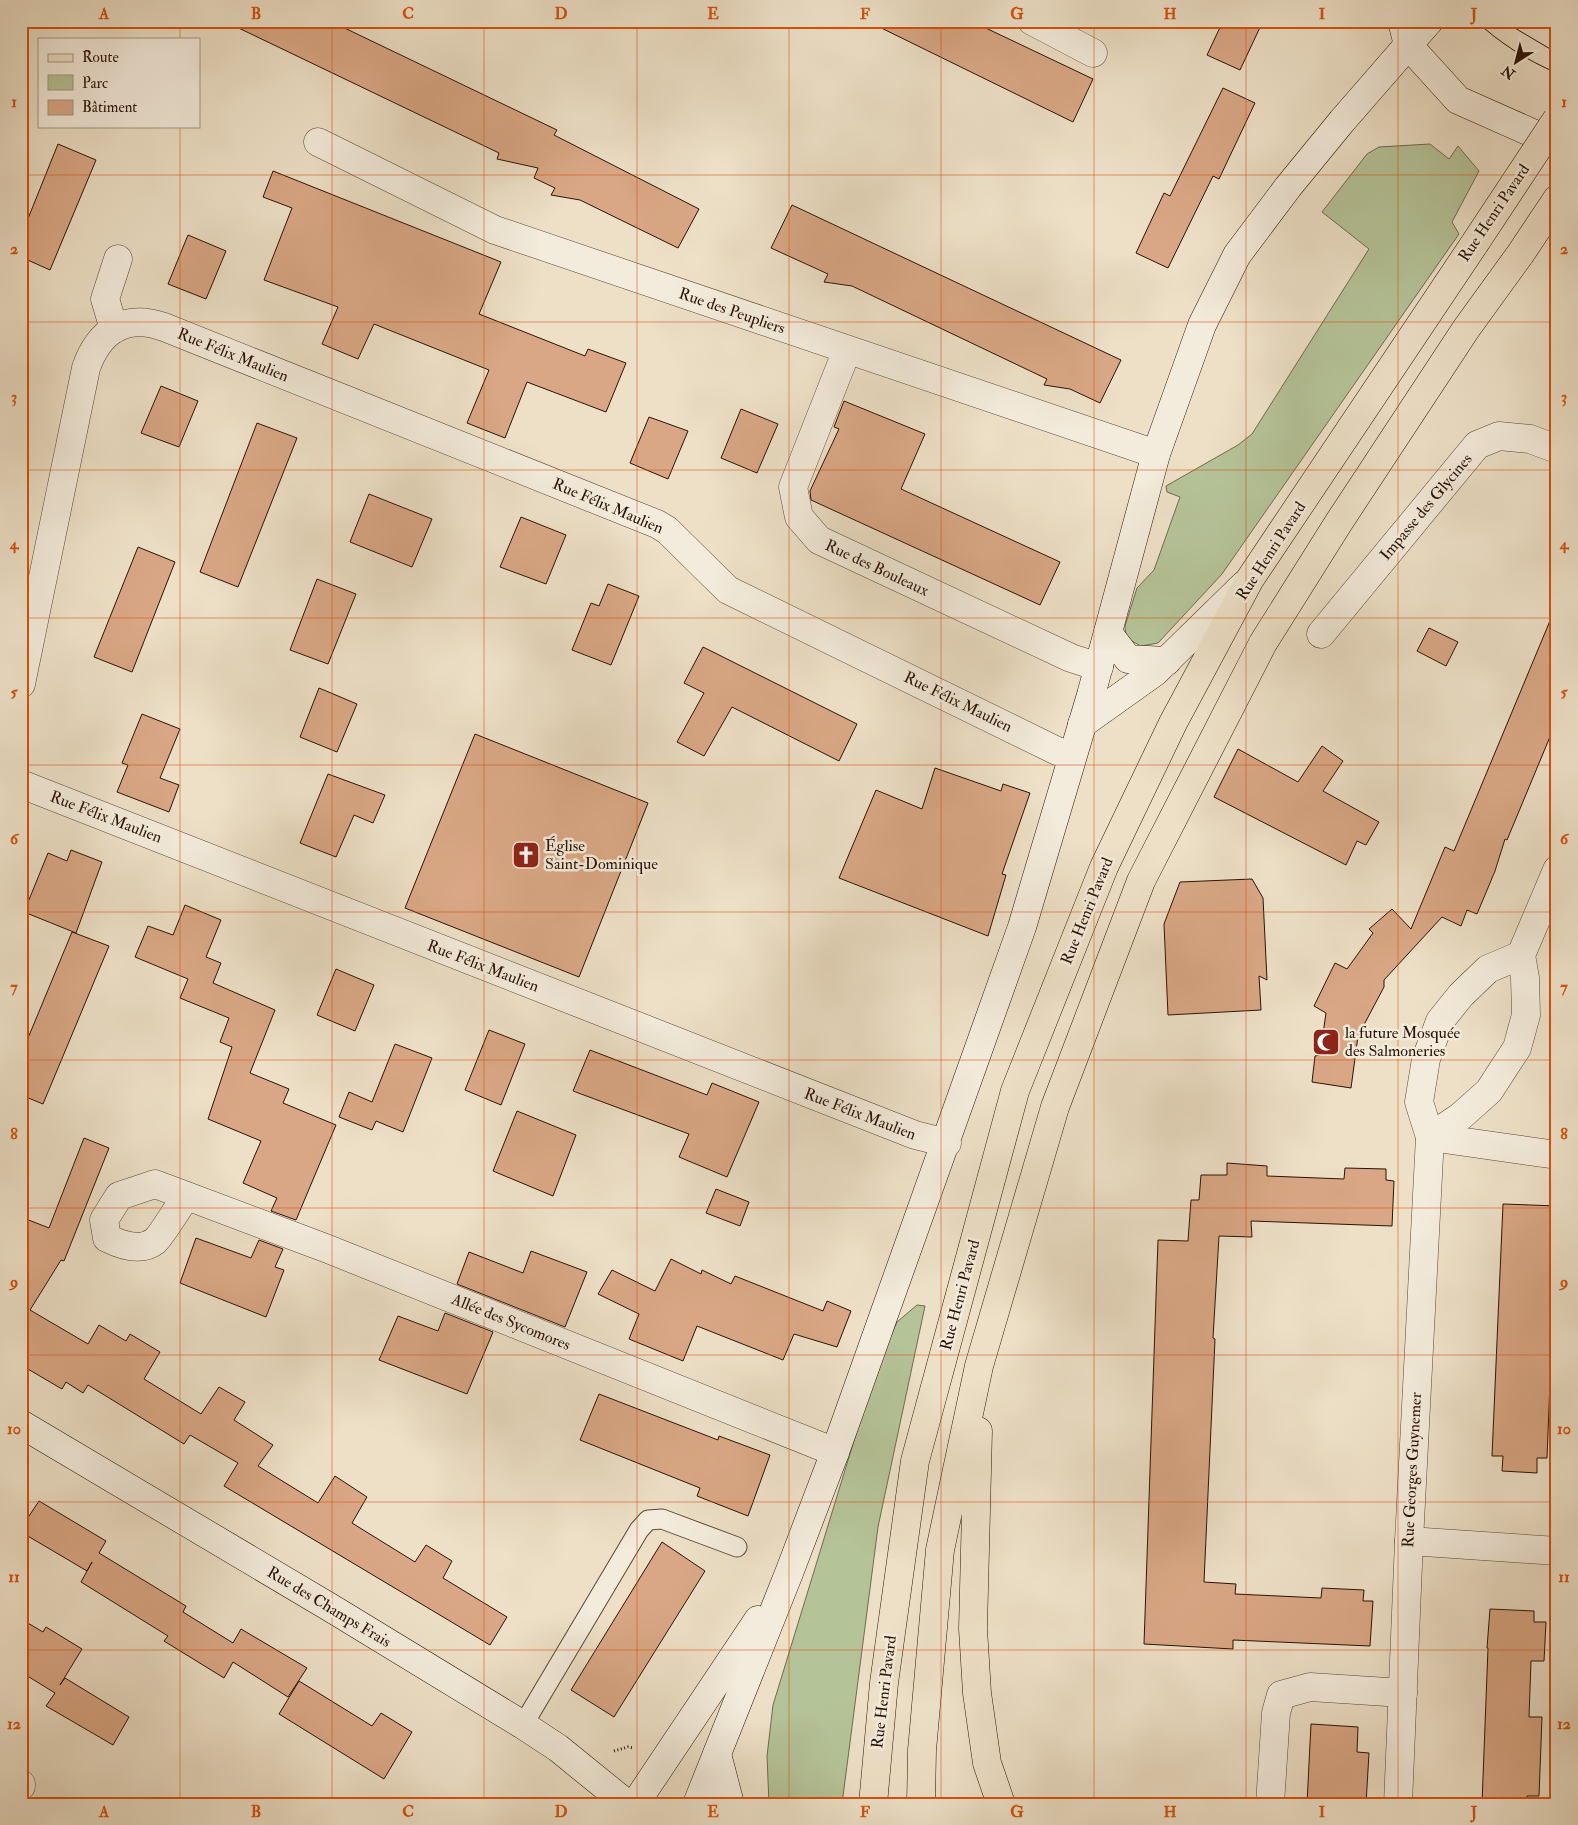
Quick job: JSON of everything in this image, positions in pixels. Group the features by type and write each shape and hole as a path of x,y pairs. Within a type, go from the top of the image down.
{"main road":[{"name":"Rue Henri Pavard","path":"873,1804 884,1683 915,1460 1015,1091 1104,867 1173,723 1250,579 1557,119"},
{"path":"921,1804 922,1750 940,1550 979,1366 1055,1107 1141,881 1264,643 1339,522 1440,369 1557,199"},
{"path":"979,1366 974,1647 977,1693 987,1763 1001,1804"}],"street":[{"path":"1032,21 1093,53"},
{"path":"1387,21 1405,33 1458,100 1557,144"},
{"path":"698,1804 790,1573 835,1452 1022,927 1099,667 1156,454 1202,325 1237,255 1288,186 1342,121 1405,33 1429,21"},
{"name":"Rue des Peupliers","path":"318,142 495,230 1156,454"},
{"path":"114,329 105,299 118,259"},
{"name":"Rue Félix Maulien","path":"21,684 86,368 92,352 100,341 114,329 140,321 159,326 656,524 668,530 728,590 1058,751 1072,755"},
{"name":"Rue des Bouleaux","path":"847,350 793,487 800,518 819,540 1071,658 1099,667"},
{"name":"Impasse des Glycines","path":"1321,634 1477,445 1499,436 1530,439 1557,449"},
{"path":"1082,724 1155,672 1250,579"},
{"path":"1108,633 1128,658 1167,661"},
{"name":"Rue Félix Maulien","path":"21,784 915,1136 946,1143"},
{"path":"1430,1137 1461,1116 1489,1091 1516,1048 1526,1015 1521,955 1557,870"},
{"name":"Rue Georges Guynemer","path":"1398,1804 1409,1541 1430,1137 1420,1102 1426,1059 1440,1021 1461,995 1488,969 1521,955"},
{"path":"1430,1137 1557,1154"},
{"name":"Allée des Sycomores","path":"186,1196 328,1249 835,1452"},
{"name":"Rue des Champs Frais","path":"21,1424 331,1608 523,1725 558,1748 627,1804"},
{"path":"1409,1541 1557,1551"},
{"path":"635,1804 790,1573"},
{"path":"1270,1804 1276,1713 1281,1696 1310,1687 1403,1693"},
{"path":"718,1754 730,1804"}],"lane":[{"path":"523,1725 639,1530 648,1520 662,1519 737,1547"}],"green space":[{"path":"1430,144 1449,159 1458,146 1479,171 1452,222 1459,234 1222,574 1158,643 1141,646 1126,638 1125,626 1137,588 1154,570 1180,497 1167,492 1166,486 1238,445 1252,434 1369,249 1322,212 1367,154 1379,147"},
{"path":"917,1305 925,1306 878,1527 842,1804 769,1804 767,1756 773,1705 876,1369 897,1322"}],"building":[{"path":"224,21 330,21 557,130 554,135 699,209 678,248 580,200 551,195 555,188 534,178 538,168 497,159 499,153"},
{"path":"867,21 971,21 1093,79 1073,122"},
{"path":"1223,21 1263,21 1240,70 1207,55"},
{"path":"1223,88 1255,103 1219,179 1213,176 1168,268 1136,253 1164,193 1170,196"},
{"path":"58,144 96,160 50,270 21,257 21,236"},
{"path":"273,171 501,262 479,314 585,356 588,349 626,363 606,412 527,382 505,438 467,423 489,370 374,324 358,359 322,344 338,307 264,280 292,208 263,197"},
{"path":"792,205 1121,360 1100,403 1070,389 1044,385 1047,379 852,286 824,282 828,274 771,248"},
{"path":"188,235 226,251 206,299 168,284"},
{"path":"161,386 198,401 179,447 141,433"},
{"path":"844,401 925,434 901,489 1060,562 1040,605 811,500 810,491 839,429 834,427"},
{"path":"741,409 778,424 757,473 721,458"},
{"path":"649,417 688,431 668,479 630,463"},
{"path":"257,423 297,438 238,587 200,572"},
{"path":"369,494 432,519 412,567 350,542"},
{"path":"521,517 566,535 546,584 500,567"},
{"path":"138,547 175,562 132,672 94,657"},
{"path":"317,579 356,594 328,664 290,650"},
{"path":"608,584 639,596 611,665 572,650 591,603 599,606"},
{"path":"1557,604 1557,720 1507,840 1505,839 1495,871 1477,914 1467,910 1461,926 1442,917 1384,980 1384,987 1358,1036 1351,1088 1312,1082 1315,1056 1320,1055 1326,1013 1314,1006 1335,963 1347,969 1373,933 1369,929 1392,909 1411,929 1445,847 1454,851"},
{"path":"1429,628 1458,642 1446,666 1417,651"},
{"path":"703,647 857,724 839,761 732,707 704,756 677,742 704,693 684,683"},
{"path":"319,688 357,704 337,752 300,737"},
{"path":"142,714 180,729 160,778 179,785 169,812 117,792 128,765 122,763"},
{"name":"Église Saint-Dominique","path":"475,734 648,803 579,977 405,908"},
{"path":"1322,746 1343,761 1323,791 1379,822 1366,845 1357,841 1346,865 1214,797 1238,749 1298,782"},
{"path":"935,768 1001,791 1003,784 1030,793 1002,874 1006,875 988,936 839,878 876,790 922,809"},
{"path":"328,774 385,795 373,823 354,815 336,857 300,843"},
{"path":"71,850 102,862 76,933 24,912 48,853 67,861"},
{"path":"1252,879 1263,898 1267,980 1259,976 1261,1010 1168,1015 1164,924 1180,882"},
{"path":"185,905 221,920 206,957 221,963 213,983 275,1010 250,1073 289,1089 283,1103 336,1125 296,1220 271,1211 277,1198 243,1183 261,1141 208,1119 232,1047 220,1042 229,1018 180,998 188,979 135,957 148,926 173,935"},
{"path":"72,932 109,946 43,1104 21,1095 21,1055"},
{"path":"336,969 374,985 355,1031 317,1015"},
{"path":"489,1030 525,1044 501,1105 465,1090"},
{"path":"395,1044 432,1058 403,1132 376,1121 372,1130 339,1117 349,1092 372,1102"},
{"path":"590,1050 707,1095 712,1083 759,1102 727,1177 679,1157 689,1134 573,1091"},
{"path":"517,1111 576,1135 553,1196 493,1171"},
{"path":"84,1138 109,1148 64,1261 61,1260 30,1310 88,1344 99,1325 126,1341 130,1334 160,1352 144,1379 201,1414 219,1387 245,1402 234,1420 273,1445 258,1466 318,1503 335,1476 367,1497 352,1523 415,1562 426,1545 452,1561 443,1578 507,1617 490,1645 224,1486 238,1463 190,1435 184,1444 88,1385 83,1393 66,1382 62,1389 21,1365 21,1217 49,1228"},
{"path":"1227,1163 1267,1166 1267,1176 1344,1179 1345,1168 1386,1169 1386,1180 1394,1181 1392,1226 1251,1221 1252,1237 1219,1236 1213,1338 1215,1339 1204,1582 1236,1584 1235,1594 1321,1598 1322,1588 1364,1590 1363,1601 1373,1601 1370,1646 1233,1640 1233,1649 1144,1644 1158,1240 1188,1241 1191,1200 1199,1200 1201,1175 1227,1175"},
{"path":"716,1189 749,1202 740,1226 706,1213"},
{"path":"1503,1204 1557,1206 1547,1458 1537,1458 1537,1473 1502,1471 1503,1456 1492,1456"},
{"path":"196,1238 251,1258 259,1240 283,1249 275,1267 284,1270 266,1317 180,1283"},
{"path":"531,1251 587,1272 565,1327 457,1284 469,1252 523,1273"},
{"path":"671,1259 701,1274 702,1270 731,1284 735,1276 823,1311 827,1301 851,1311 837,1347 794,1334 783,1360 697,1326 683,1361 629,1339 639,1314 598,1294 612,1270 655,1291"},
{"path":"445,1313 493,1332 467,1394 379,1360 398,1316 438,1331"},
{"path":"599,1394 718,1440 719,1436 770,1455 748,1516 697,1496 700,1488 580,1440"},
{"path":"39,1501 106,1541 99,1553 186,1606 183,1612 233,1643 241,1629 307,1668 288,1697 233,1662 224,1678 164,1641 168,1636 81,1582 92,1562 87,1571 21,1532 21,1528"},
{"path":"662,1542 705,1571 614,1717 571,1690"},
{"path":"1490,1609 1534,1611 1534,1622 1546,1622 1544,1661 1531,1661 1529,1717 1542,1717 1539,1796 1527,1796 1526,1804 1482,1804"},
{"path":"21,1619 43,1632 46,1627 82,1649 60,1685 65,1678 129,1717 113,1745 46,1706 55,1693 21,1672"},
{"path":"299,1681 372,1726 381,1713 412,1732 384,1779 279,1714"},
{"path":"1311,1724 1358,1727 1357,1752 1369,1753 1366,1804 1307,1804"}],"tram line":[{"path":"1476,21 1494,37 1514,50 1557,73"},
{"path":"1503,21 1557,53"}],"place":[{"name":"Église Saint-Dominique","path":"526,855"},
{"name":"la future Mosquée des Salmoneries","path":"1326,1042"}]}
